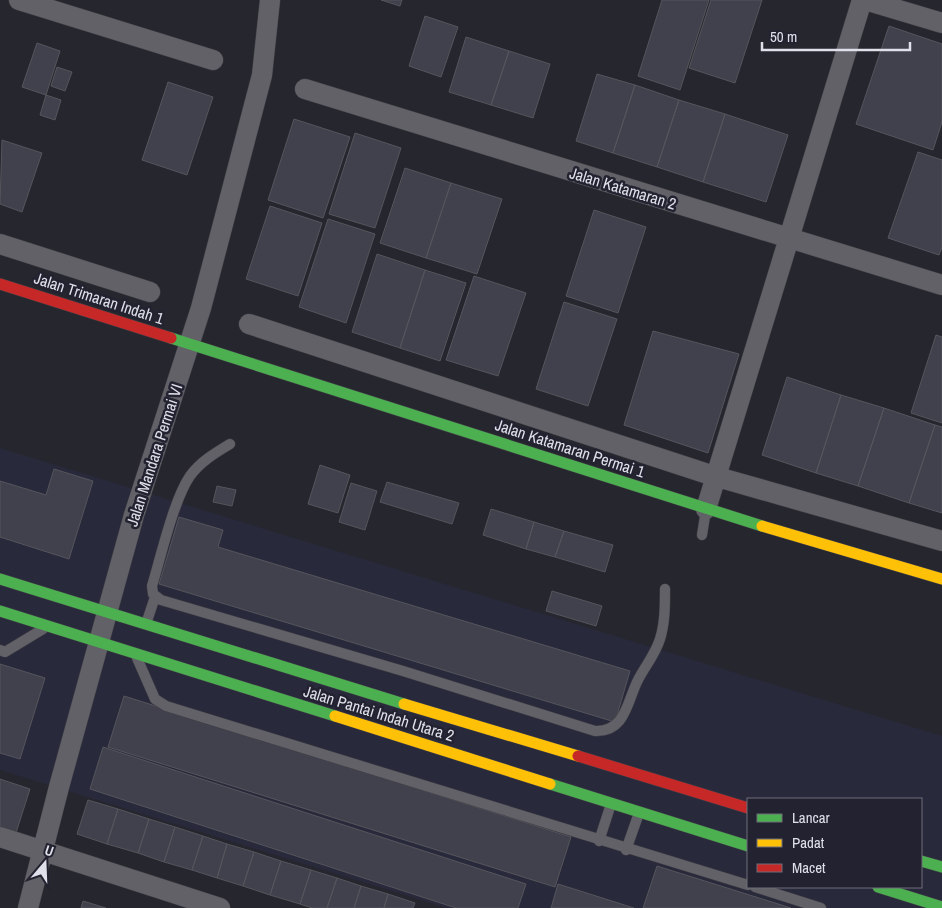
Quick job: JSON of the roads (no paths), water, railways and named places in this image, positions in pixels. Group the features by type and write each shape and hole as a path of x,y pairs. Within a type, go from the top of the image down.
{"street":[{"path":"19,0 213,60"},
{"name":"Jalan Mandara Permai VI","path":"28,908 106,613 134,515 201,308 262,76 270,0"},
{"path":"706,509 714,476 863,0 942,23"},
{"name":"Jalan Katamaran 2","path":"305,89 789,240 942,285"},
{"path":"0,244 150,292"},
{"name":"Jalan Trimaran Indah 1","path":"0,284 189,344"},
{"path":"249,324 714,476 942,541"},
{"name":"Jalan Katamaran Permai 1","path":"189,344 706,509 942,579"},
{"name":"Jalan Pantai Indah Utara 2","path":"0,579 145,625 747,808"},
{"name":"Jalan Pantai Indah Utara 2","path":"0,611 747,846"},
{"path":"0,837 220,908"},
{"path":"922,860 942,867"},
{"path":"881,888 942,907"}],"lane":[{"path":"230,444 210,457 194,471 183,488 152,586 151,590 155,597 595,731 603,731 613,727 622,718 639,677 653,657 664,620 665,589"},
{"path":"702,535 706,509"},
{"path":"145,625 155,597"},
{"path":"0,650 5,652 48,626"},
{"path":"135,653 155,699 166,706 747,885"},
{"path":"599,840 612,803"},
{"path":"627,848 639,812"},
{"path":"758,888 821,908"}]}
